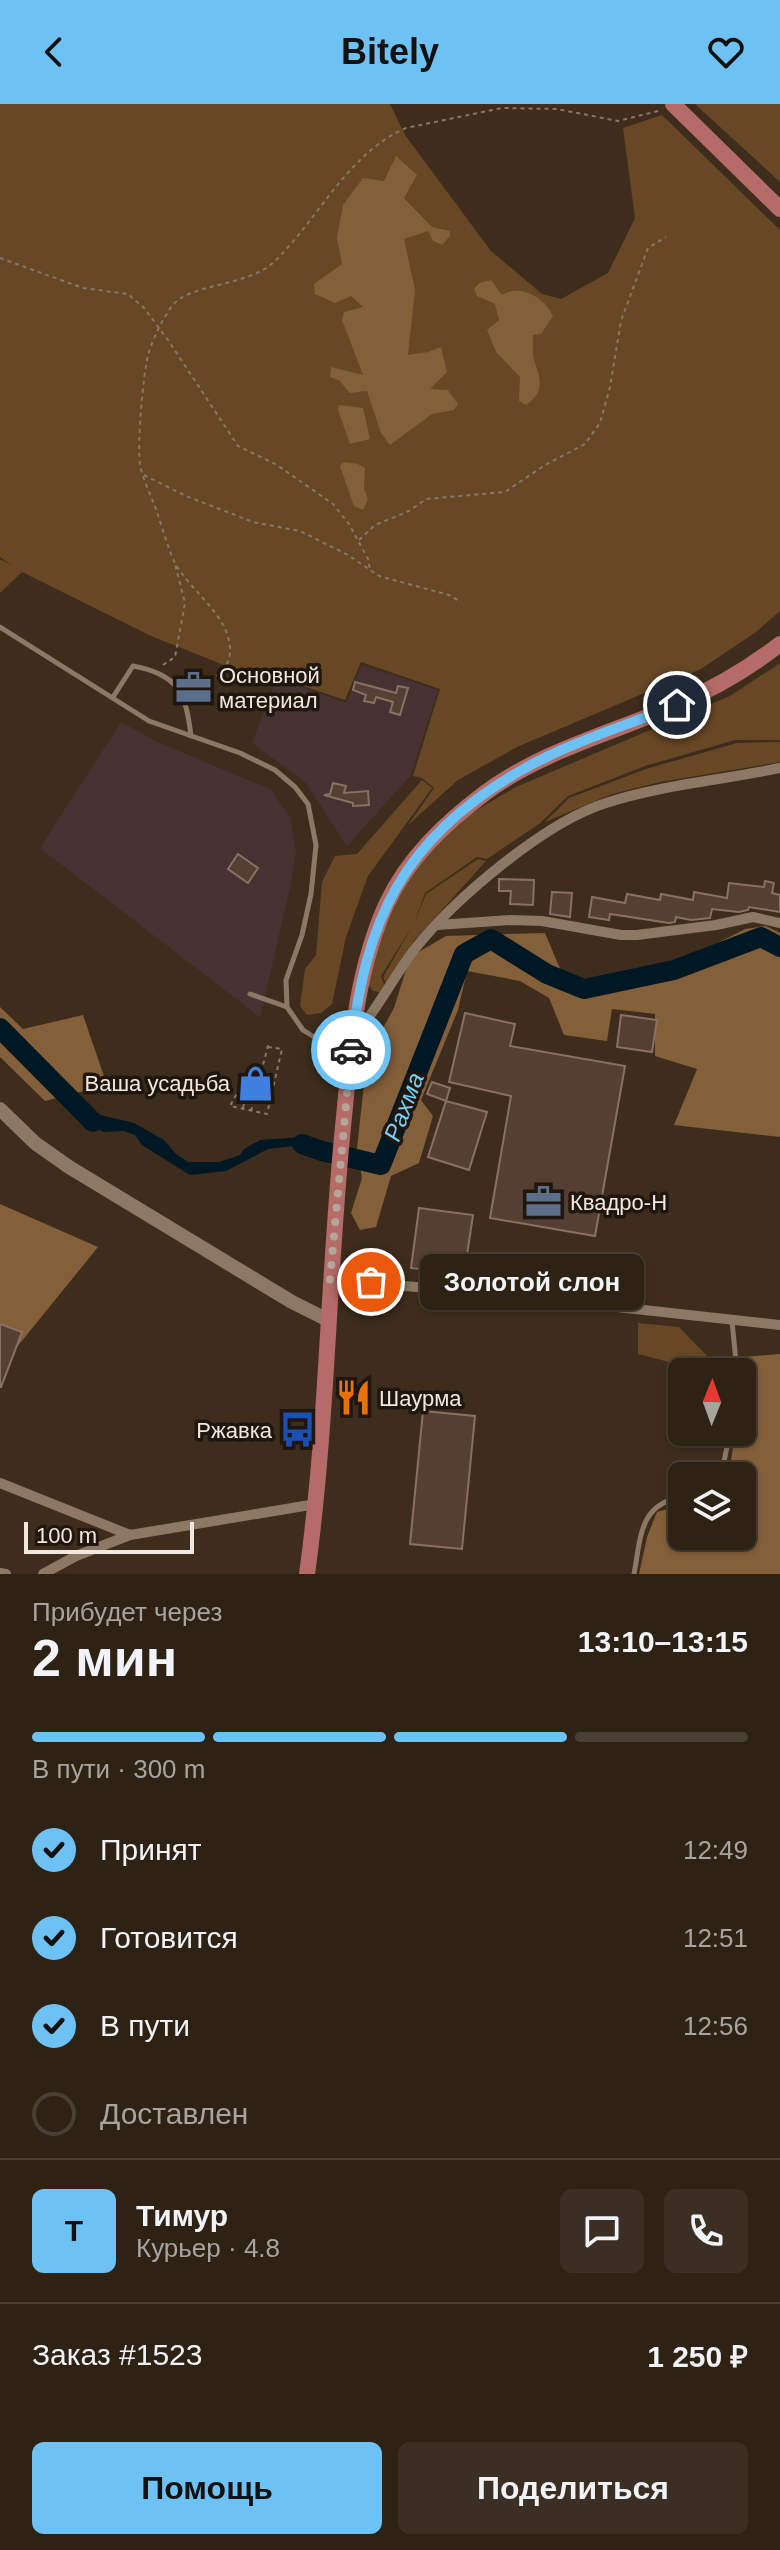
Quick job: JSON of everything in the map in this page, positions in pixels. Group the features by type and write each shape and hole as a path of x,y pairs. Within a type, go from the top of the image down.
{"main road":[{"path":"674,105 780,209"},
{"path":"307,1574 316,1504 330,1280 352,1040 367,956 387,903 406,868 428,841 487,791 522,770 677,705 746,670 780,644"}],"street":[{"path":"352,1040 377,1009 414,951 465,896 565,820 588,809 635,796 780,768"},
{"path":"437,925 542,921 629,935 716,925 753,917 780,923"},
{"path":"0,1109 35,1143 69,1167 292,1302 328,1320"},
{"path":"330,1280 506,1295 780,1325"},
{"path":"0,1483 130,1535"},
{"path":"43,1574 76,1556 130,1535 316,1504"}],"lane":[{"path":"0,627 149,721 240,753 275,770 295,787 308,804 316,845 302,935 286,980 287,1007 303,1030 314,1037 352,1040"},
{"path":"113,697 133,666 155,670 178,688 187,704 191,736"},
{"path":"250,994 287,1007"},
{"path":"732,1321 736,1358"},
{"path":"634,1574 641,1535 649,1515 655,1506 668,1499"}],"path":[{"path":"155,670 175,657 185,603 175,561 143,474 139,445 148,356 173,305 183,295 251,276 274,262 355,166 392,134 406,128 502,108 557,109 618,121 674,105"},
{"path":"358,541 375,525 409,511 426,499 505,492 545,465 585,444 600,423 610,387 621,321 648,248 666,237"},
{"path":"0,258 83,288 128,294 144,308 238,446 277,465 333,504 349,524 368,559 370,570"},
{"path":"143,474 186,496 253,522 300,531 348,555 379,576 449,595 461,602"},
{"path":"175,561 191,586 216,614 227,636 230,653 226,667 217,677 198,688 187,704"},
{"path":"251,1111 260,1078 268,1044 282,1049 267,1114 251,1111 230,1106 240,1088 256,1092"},
{"path":"260,1078 274,1082"},
{"path":"243,1109 247,1090"}],"shaded area":[{"path":"0,104 390,104 405,135 491,251 542,294 561,299 608,273 635,218 623,128 662,115 780,230 780,611 756,632 701,669 517,747 458,780 408,825 434,788 422,778 413,776 440,689 361,662 345,700 276,677 272,684 151,636 22,572 0,593 0,559 11,565 0,557"},
{"path":"695,104 780,104 780,182"},
{"path":"396,156 417,175 404,198 432,227 450,231 450,236 442,245 433,241 428,231 404,239 415,290 408,355 441,347 447,372 430,389 448,390 458,404 454,410 432,414 390,445 381,433 367,391 350,393 339,380 330,377 331,367 363,375 342,320 344,312 363,307 351,296 335,303 315,294 314,284 342,264 337,238 343,205 363,178 384,181"},
{"path":"491,280 502,295 517,291 532,294 544,303 553,316 541,334 533,335 533,357 540,386 536,396 526,405 519,401 520,377 496,352 487,330 499,320 495,304 477,296 474,289 479,283"},
{"path":"339,405 363,408 370,439 350,444"},
{"path":"344,462 365,468 364,489 368,499 363,510 354,506 340,466"},
{"path":"780,663 780,740 735,740 645,766 568,796 539,824 487,859 477,857 425,893 414,924 426,894 478,859 486,861 414,941 386,983 383,977 413,925 381,976 384,985 380,992 373,991 368,984 383,925 405,880 433,844 468,815 516,787 730,696"},
{"path":"362,665 438,690 411,775 347,846 306,783 252,743 277,678 346,703"},
{"path":"121,722 157,742 270,789 290,817 296,850 260,1017 40,848"},
{"path":"780,742 780,762 660,782 612,794 545,822 569,798 646,769 737,743"},
{"path":"422,780 432,788 368,876 346,937 332,1004 321,1013 307,1015 300,1006 305,969 316,955 322,882 335,856 357,854"},
{"path":"766,926 780,933 780,1137 674,1125 697,1069 655,1056 655,1014 612,1009 607,1041 564,1035 549,998 520,981 467,971 458,1010 421,1100 433,1116 419,1163 391,1176 376,1227 360,1230 351,1213 362,1178 357,1148 367,1057 394,1008 410,957 446,936 545,933 569,990 639,967 673,966 745,929"},
{"path":"0,1007 23,1029 83,1015 107,1085 45,1101 0,1057"},
{"path":"0,1204 98,1247 0,1368"},
{"path":"638,1323 679,1327 709,1358 668,1358 668,1362 638,1354"},
{"path":"780,1354 780,1574 639,1574 647,1537 657,1512 668,1509 668,1550 756,1550 756,1462 731,1462 733,1446 756,1446 756,1358 745,1357"}],"water":[{"path":"79,1100 100,1115 134,1123 164,1140 188,1162 220,1162 240,1155 260,1140 303,1137 317,1146 326,1147 325,1157 294,1146 268,1149 226,1171 190,1175 142,1145 135,1135 124,1131 104,1132 92,1127 72,1110"}],"building":[{"path":"355,682 396,693 398,686 408,688 400,715 390,712 393,702 376,697 374,703 364,701 366,695 353,690"},
{"path":"333,783 346,786 344,793 368,791 369,805 353,806 353,803 324,795 330,794"},
{"path":"238,854 258,868 248,883 228,869"},
{"path":"499,879 534,880 533,905 510,904 511,891 499,891"},
{"path":"765,881 774,883 772,893 780,895 780,912 749,907 739,912 712,909 710,918 691,920 676,917 675,922 669,923 610,914 609,920 589,917 592,897 625,903 627,894 660,900 661,894 693,900 694,892 727,898 729,883 764,887"},
{"path":"552,892 572,893 570,917 550,914"},
{"path":"465,1013 515,1024 510,1046 625,1066 595,1236 490,1218 511,1096 449,1082"},
{"path":"621,1015 657,1020 652,1052 617,1047"},
{"path":"432,1082 450,1088 446,1101 427,1094"},
{"path":"446,1101 487,1112 469,1170 428,1157"},
{"path":"419,1208 473,1215 464,1275 411,1268"},
{"path":"0,1324 22,1332 1,1387 0,1387"},
{"path":"423,1411 475,1416 462,1549 410,1544"}],"waterway":[{"name":"Рахма","path":"302,1144 381,1165 464,954 491,939 547,974 584,989 674,970 761,937 780,947"},
{"name":"Рахма","path":"0,1028 93,1122"}],"way so far":[{"path":"351,1050 330,1280 371,1282"}],"place":[{"name":"Основной материал","path":"193,688"},
{"name":"Ваша усадьба","path":"256,1083"},
{"name":"Квадро-Н","path":"544,1202"},
{"name":"Золотой слон","path":"371,1282"},
{"name":"Шаурма","path":"353,1398"},
{"name":"Ржавка","path":"298,1430"}],"route":[{"path":"351,1050 361,982 375,931 406,868 428,841 487,791 522,770 677,705"}]}
